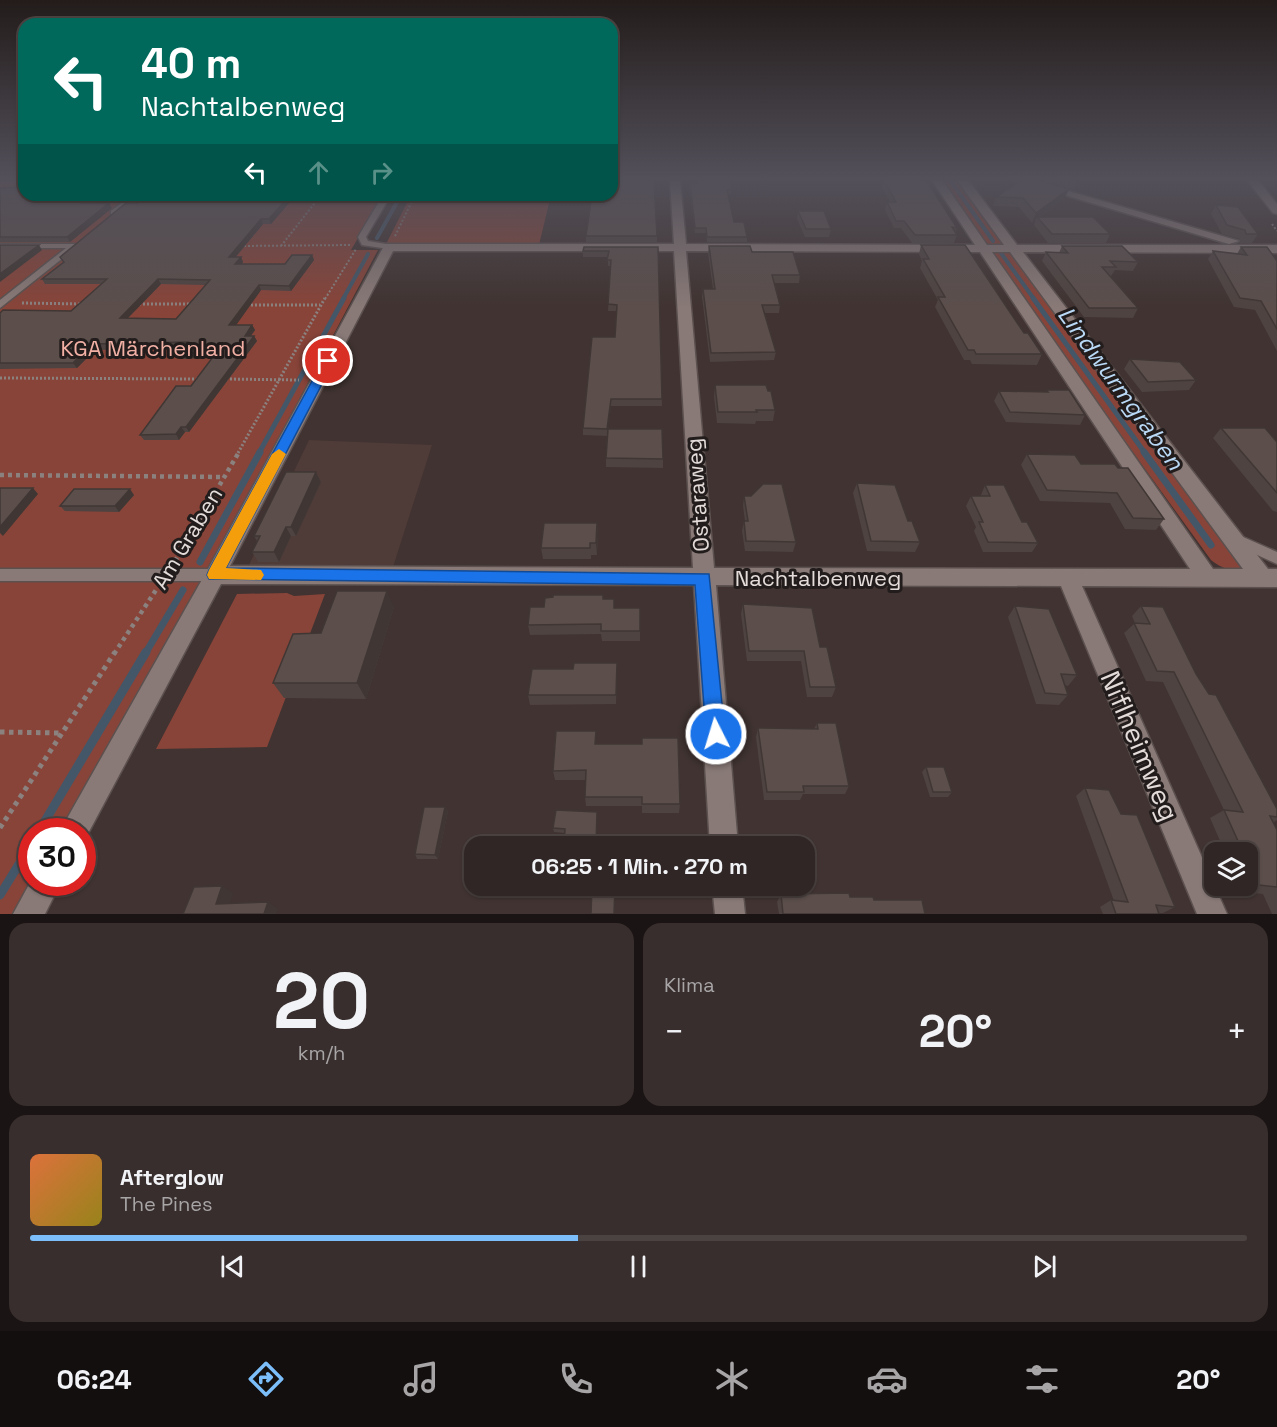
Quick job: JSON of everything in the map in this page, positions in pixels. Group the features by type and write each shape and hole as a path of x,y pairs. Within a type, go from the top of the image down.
{"street":[{"name":"Ostaraweg","path":"677,223 723,836"},
{"path":"965,223 1207,577"},
{"path":"995,223 1231,537 1269,578"},
{"path":"1166,223 1215,237 1273,249"},
{"path":"389,247 1273,249"},
{"name":"Am Graben","path":"81,818 215,575 389,247"},
{"name":"Nachtalbenweg","path":"215,575 1269,578"},
{"name":"Niflheimweg","path":"1068,579 1212,914"},
{"path":"28,914 38,896"},
{"path":"728,896 730,914"}],"lane":[{"path":"371,223 362,237 365,243 389,247"},
{"path":"1,304 82,239"},
{"path":"0,246 74,246"},
{"path":"1231,537 1277,558"},
{"path":"0,575 215,575"}],"path":[{"path":"280,246 299,223"},
{"path":"389,247 401,223"},
{"path":"236,246 365,243"},
{"name":"Am Graben","path":"0,828 167,574 281,379 321,305 356,249 365,243"},
{"path":"1,304 85,303"},
{"path":"132,304 203,304"},
{"path":"238,304 321,305"},
{"path":"0,378 211,379"},
{"path":"223,379 292,380"},
{"path":"0,474 224,477"},
{"path":"0,732 61,733"}],"shaded area":[{"path":"309,440 432,445 393,567 248,567"}],"green space":[{"name":"KGA Märchenland","path":"0,223 367,223 351,250 378,250 210,569 68,818 18,818 18,896 24,896 14,914 0,914"},
{"path":"397,223 544,223 539,245 386,244"},
{"path":"970,223 990,223 1007,245 985,245"},
{"path":"995,251 1015,254 1242,559 1242,568 1226,569 1211,560 992,258 992,253"},
{"path":"287,593 294,596 325,594 267,747 156,749 237,594"}],"building":[{"path":"0,223 85,223 67,237 0,237"},
{"path":"102,223 258,223 229,257 241,257 235,264 285,264 292,255 312,255 289,286 259,285 229,325 252,325 245,336 254,336 186,427 181,427 176,434 140,435 176,386 191,386 216,353 179,353 188,342 91,344 73,363 0,363 0,313 3,310 71,311 107,279 42,279 64,262 60,257","holes":["158,279 210,280 176,319 120,318"]},
{"path":"588,223 656,223 657,236 586,236"},
{"path":"694,223 744,223 747,237 707,237 706,228 695,228"},
{"path":"803,223 829,223 831,229 806,229"},
{"path":"905,223 954,223 957,228 952,227 957,235 915,235"},
{"path":"1042,223 1099,223 1110,234 1052,234"},
{"path":"1226,223 1250,223 1258,234 1246,234 1245,230"},
{"path":"0,245 39,245 0,274"},
{"path":"921,245 965,245 1024,333 1028,333 1042,354 976,354 974,350 968,350 938,297 945,297 923,259 929,259"},
{"path":"709,246 750,246 752,252 793,252 800,275 772,275 780,305 762,305 776,352 711,353 703,289 715,289"},
{"path":"1062,246 1122,246 1138,262 1110,261 1116,267 1102,267 1138,308 1089,308 1046,252 1068,253"},
{"path":"584,247 658,247 662,399 611,399 607,429 583,428 592,337 615,337 617,305 608,304 611,260 607,260 609,251 583,251"},
{"path":"1241,247 1267,247 1277,261 1277,329 1261,301 1240,298 1213,251 1247,255"},
{"path":"1130,359 1180,362 1196,380 1148,382"},
{"path":"715,385 766,385 768,391 771,391 775,410 718,412"},
{"path":"1046,390 1069,390 1085,415 1010,412 999,391 1048,392"},
{"path":"1221,428 1265,428 1277,442 1277,493"},
{"path":"608,429 662,429 663,459 606,458"},
{"path":"1027,454 1075,455 1081,464 1115,464 1118,468 1128,468 1164,519 1133,518 1117,493 1047,490"},
{"path":"286,472 316,472 291,527 286,527 274,552 252,552 260,536 254,536"},
{"path":"857,483 895,485 908,521 912,521 920,542 871,541"},
{"path":"763,484 782,484 796,542 746,541 744,521 748,521 744,496 751,496"},
{"path":"985,485 1004,485 1022,522 1027,522 1038,543 988,542 979,522 983,522 971,496 990,496"},
{"path":"0,488 33,488 0,527"},
{"path":"74,489 130,489 115,506 60,506"},
{"path":"544,523 597,523 596,543 590,543 590,548 541,548"},
{"path":"337,591 387,591 357,683 273,683 293,634 321,633"},
{"path":"553,595 603,595 603,599 614,599 614,608 640,608 640,631 601,631 601,624 528,625 530,607 544,607 545,598 553,597"},
{"path":"743,604 812,608 820,647 827,647 836,687 810,687 804,651 749,651"},
{"path":"1015,606 1049,609 1077,675 1061,674 1068,695 1045,693"},
{"path":"1141,606 1163,607 1196,674 1209,694 1216,695 1277,809 1277,817 1270,816 1277,830 1277,887 1259,885 1258,842 1238,842 1224,810 1243,812 1174,672 1157,671 1134,623 1150,624"},
{"path":"574,663 617,663 616,695 528,695 532,669 573,669"},
{"path":"817,723 836,723 849,786 803,786 804,792 767,792 758,728 818,729"},
{"path":"556,731 596,731 595,744 642,744 642,738 678,738 680,804 642,804 642,797 585,797 586,770 553,771"},
{"path":"926,767 944,767 952,792 933,792"},
{"path":"1085,788 1109,790 1121,814 1137,815 1175,907 1156,905 1159,914 1116,914 1111,900 1128,902"},
{"path":"424,807 445,807 435,855 415,854"},
{"path":"556,810 597,812 596,836 565,836 565,829 553,828"},
{"path":"222,886 216,904 268,902 264,914 183,914 194,887"},
{"path":"849,893 850,897 873,897 874,900 922,900 925,914 783,914 781,896 815,896 815,894"},
{"path":"592,896 615,896 614,914 591,914"}],"waterway":[{"path":"377,238 386,223"},
{"name":"Lindwurmgraben","path":"980,223 993,241"},
{"name":"Lindwurmgraben","path":"1001,253 1034,299"},
{"path":"343,299 368,254"},
{"path":"259,453 344,298"},
{"name":"Lindwurmgraben","path":"1033,298 1145,453"},
{"path":"200,562 260,452"},
{"name":"Lindwurmgraben","path":"1144,452 1211,545"},
{"path":"145,654 183,590"},
{"path":"47,818 146,652"},
{"path":"0,895 18,866"}],"slow traffic":[{"path":"256,575 215,575 279,454"}],"route":[{"path":"328,361 215,575 703,578 716,734"}]}
